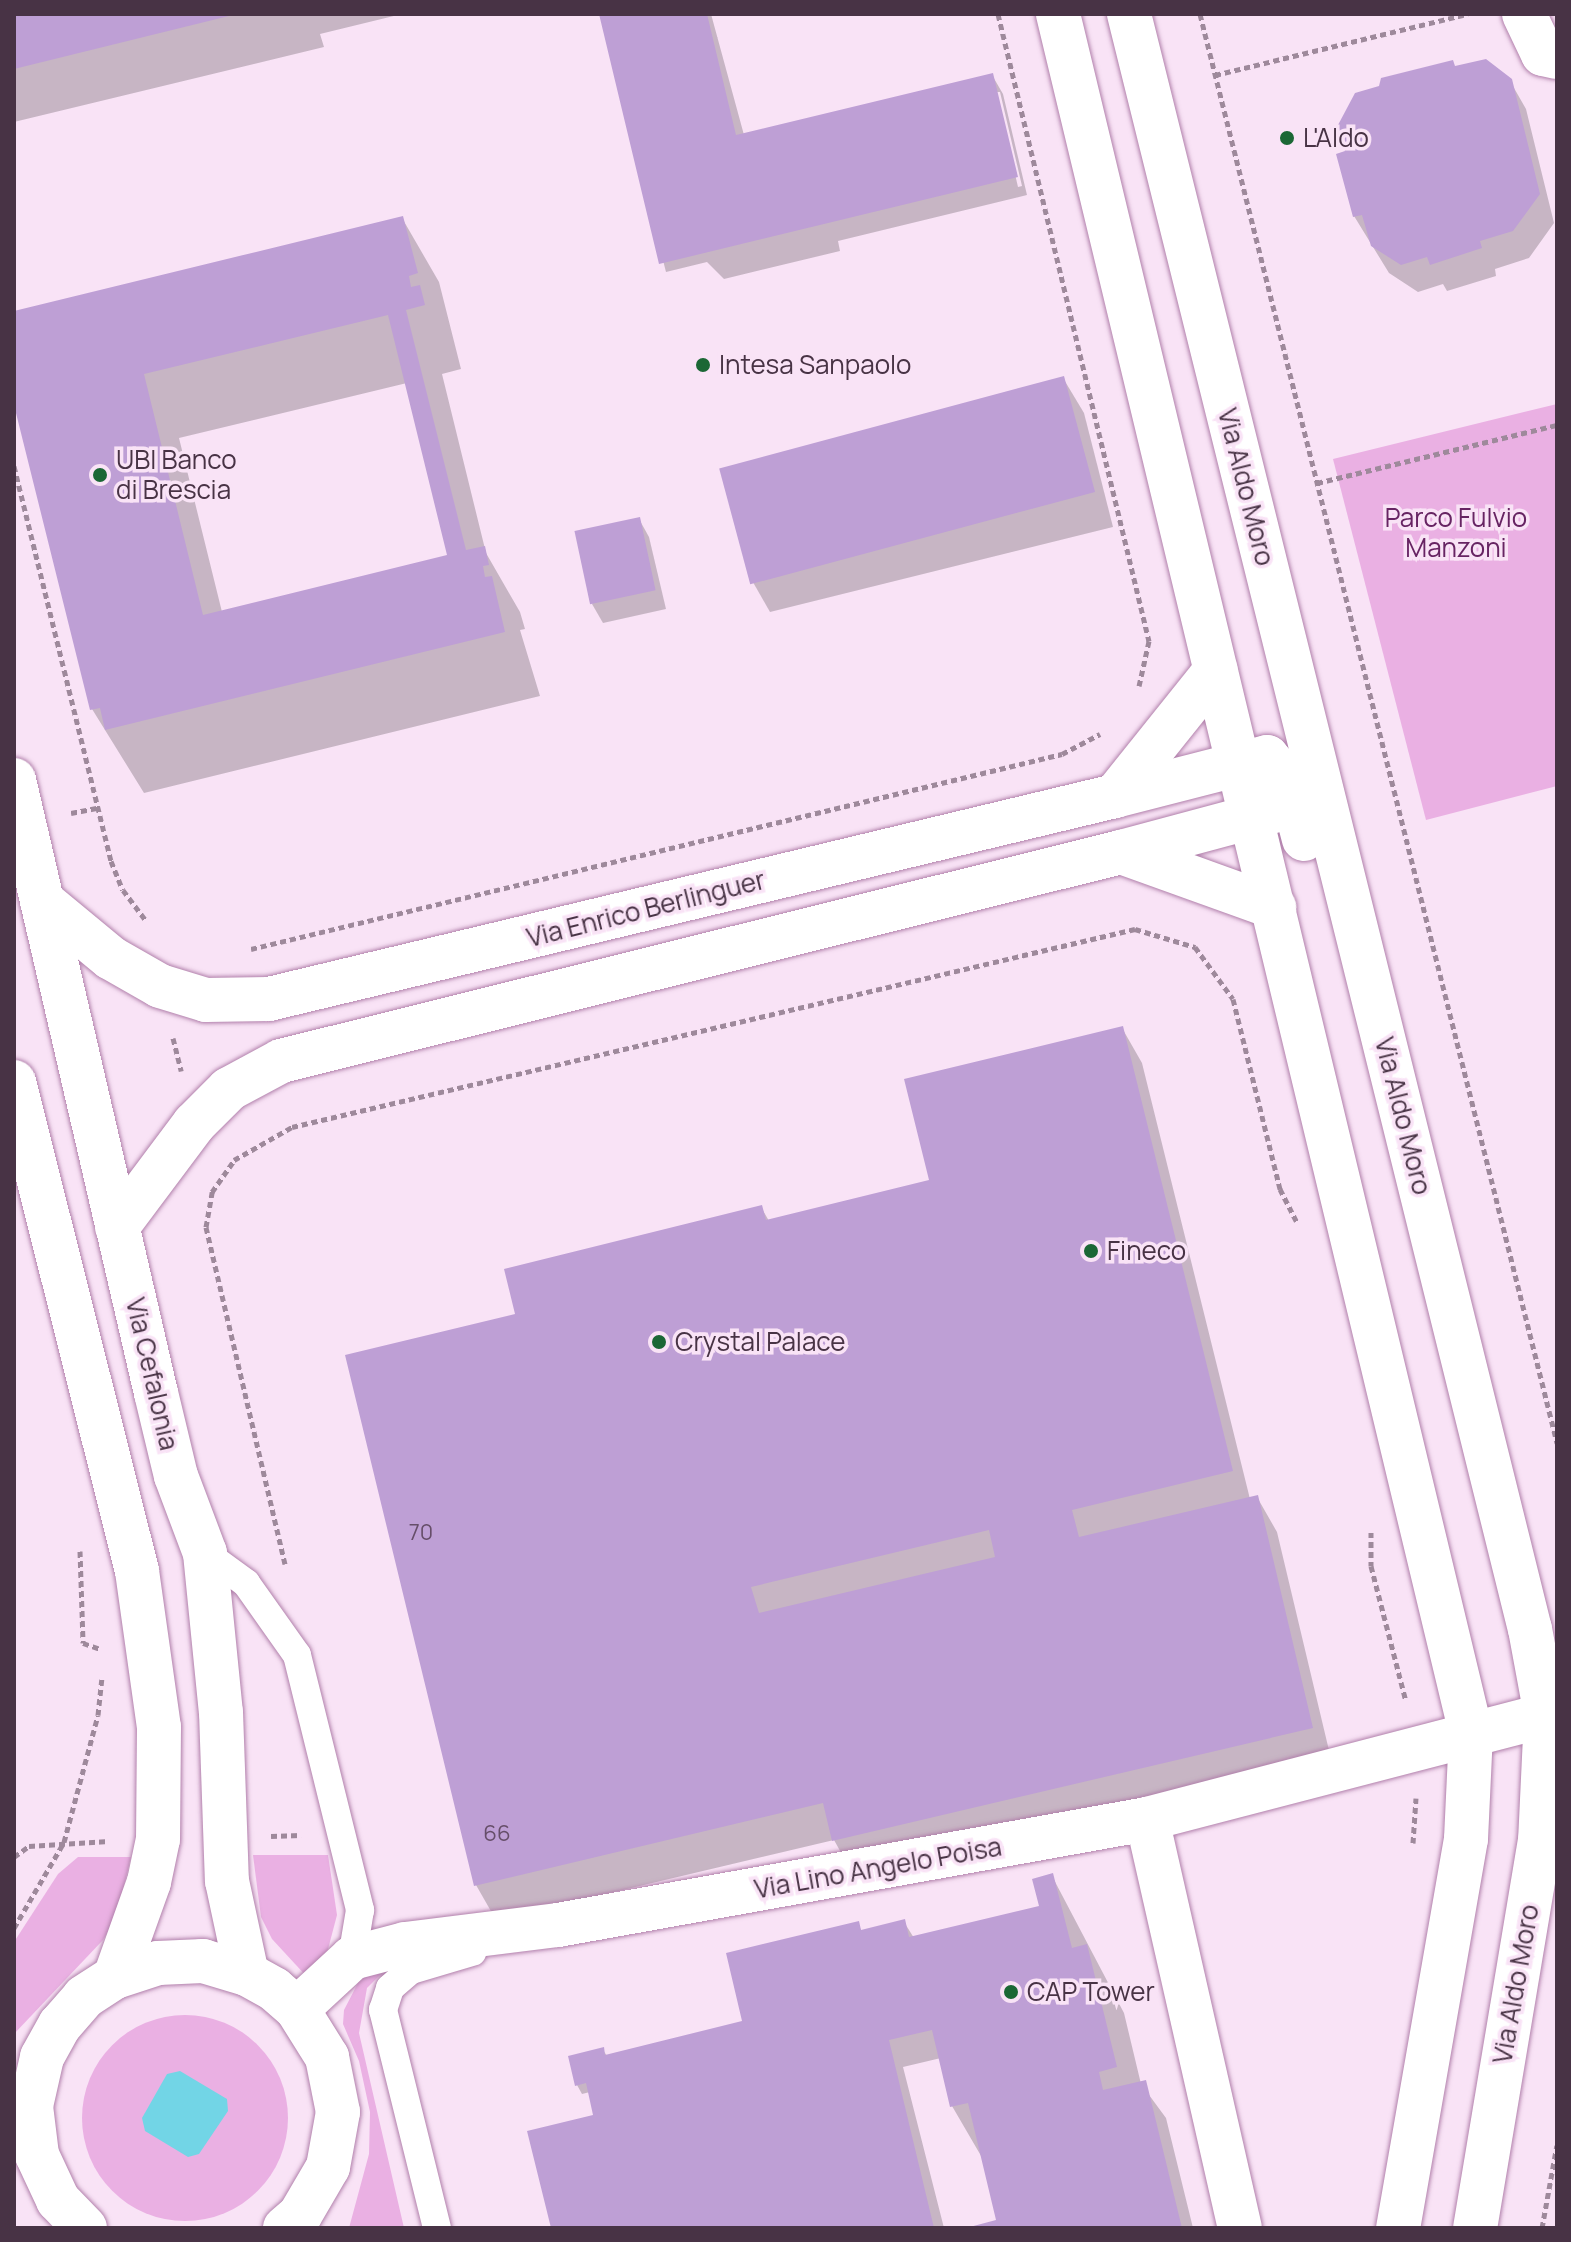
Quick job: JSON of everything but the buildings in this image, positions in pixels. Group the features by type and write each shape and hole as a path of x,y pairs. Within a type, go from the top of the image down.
{"street":[{"path":"1058,14 1471,1733 1466,1839 1398,2228"},
{"name":"Via Aldo Moro","path":"1129,14 1308,794 1384,1041 1544,1625 1546,1715 1540,1840 1475,2228"},
{"path":"1524,14 1543,54 1557,57"},
{"path":"1115,796 1216,670"},
{"name":"Via Enrico Berlinguer","path":"42,901 111,958 160,986 206,1000 269,999 1267,757 1289,782 1308,794"},
{"name":"Via Cefalonia","path":"14,780 176,1476 205,1553 221,1712 227,1881 247,1974"},
{"path":"117,1227 194,1124 229,1089 281,1061 1121,852 1252,817 1308,794"},
{"path":"1121,852 1274,907"},
{"path":"14,1082 137,1571 159,1727 158,1839 149,1882 115,1977"},
{"name":"Via Lino Angelo Poisa","path":"297,2009 352,1958 405,1944 558,1925 1147,1819 1546,1715"},
{"path":"1147,1819 1240,2228"},
{"path":"85,2228 58,2200 37,2155 28,2064 84,1997 115,1977 158,1963 203,1961 247,1974 297,2009 327,2057 338,2112 328,2167 296,2224"}],"lane":[{"path":"205,1553 246,1583 297,1655 360,1910 352,1958"},
{"path":"437,2228 383,2010 390,1988 411,1970 558,1925"}],"path":[{"path":"998,14 1149,641 1134,694"},
{"path":"1200,14 1557,1443"},
{"path":"1215,75 1468,14"},
{"path":"1317,483 1557,425"},
{"path":"14,466 111,861 144,919 212,1192 206,1227 209,1254 283,1561 292,1574"},
{"path":"245,950 1062,754 1088,743 1111,725"},
{"path":"144,919 154,928"},
{"path":"212,1192 234,1160 292,1127 1135,929 1169,935 1195,947 1233,999 1280,1189 1300,1229"},
{"path":"1371,1524 1371,1566 1419,1750 1413,1851"},
{"path":"14,1928 64,1842 98,1715 105,1651 83,1643 80,1538"},
{"path":"14,1857 29,1846 122,1841"},
{"path":"1542,2228 1557,2145"}],"green space":[{"name":"Parco Fulvio Manzoni","path":"1557,404 1557,786 1426,820 1333,459"},
{"path":"253,1855 328,1855 337,1915 322,1972 308,1978 272,1939 261,1917"},
{"path":"78,1857 131,1857 116,1918 103,1940 14,2034 14,1942 58,1874"},
{"path":"384,1971 367,1988 359,2033 404,2228 349,2228 369,2154 370,2112 359,2061 343,2024 344,2010 361,1977"},
{"path":"185,2015 225,2023 258,2045 280,2078 288,2118 280,2158 258,2191 225,2213 185,2221 145,2213 112,2191 90,2158 82,2118 90,2078 112,2045 145,2023"}],"water":[{"path":"180,2071 227,2099 228,2111 199,2154 188,2157 145,2131 142,2118 167,2074"}],"place":[{"name":"L'Aldo","path":"1287,138"},
{"name":"Intesa Sanpaolo","path":"703,365"},
{"name":"UBI Banco di Brescia","path":"100,475"},
{"name":"Fineco","path":"1091,1251"},
{"name":"Crystal Palace","path":"659,1342"},
{"name":"CAP Tower","path":"1011,1992"}]}
